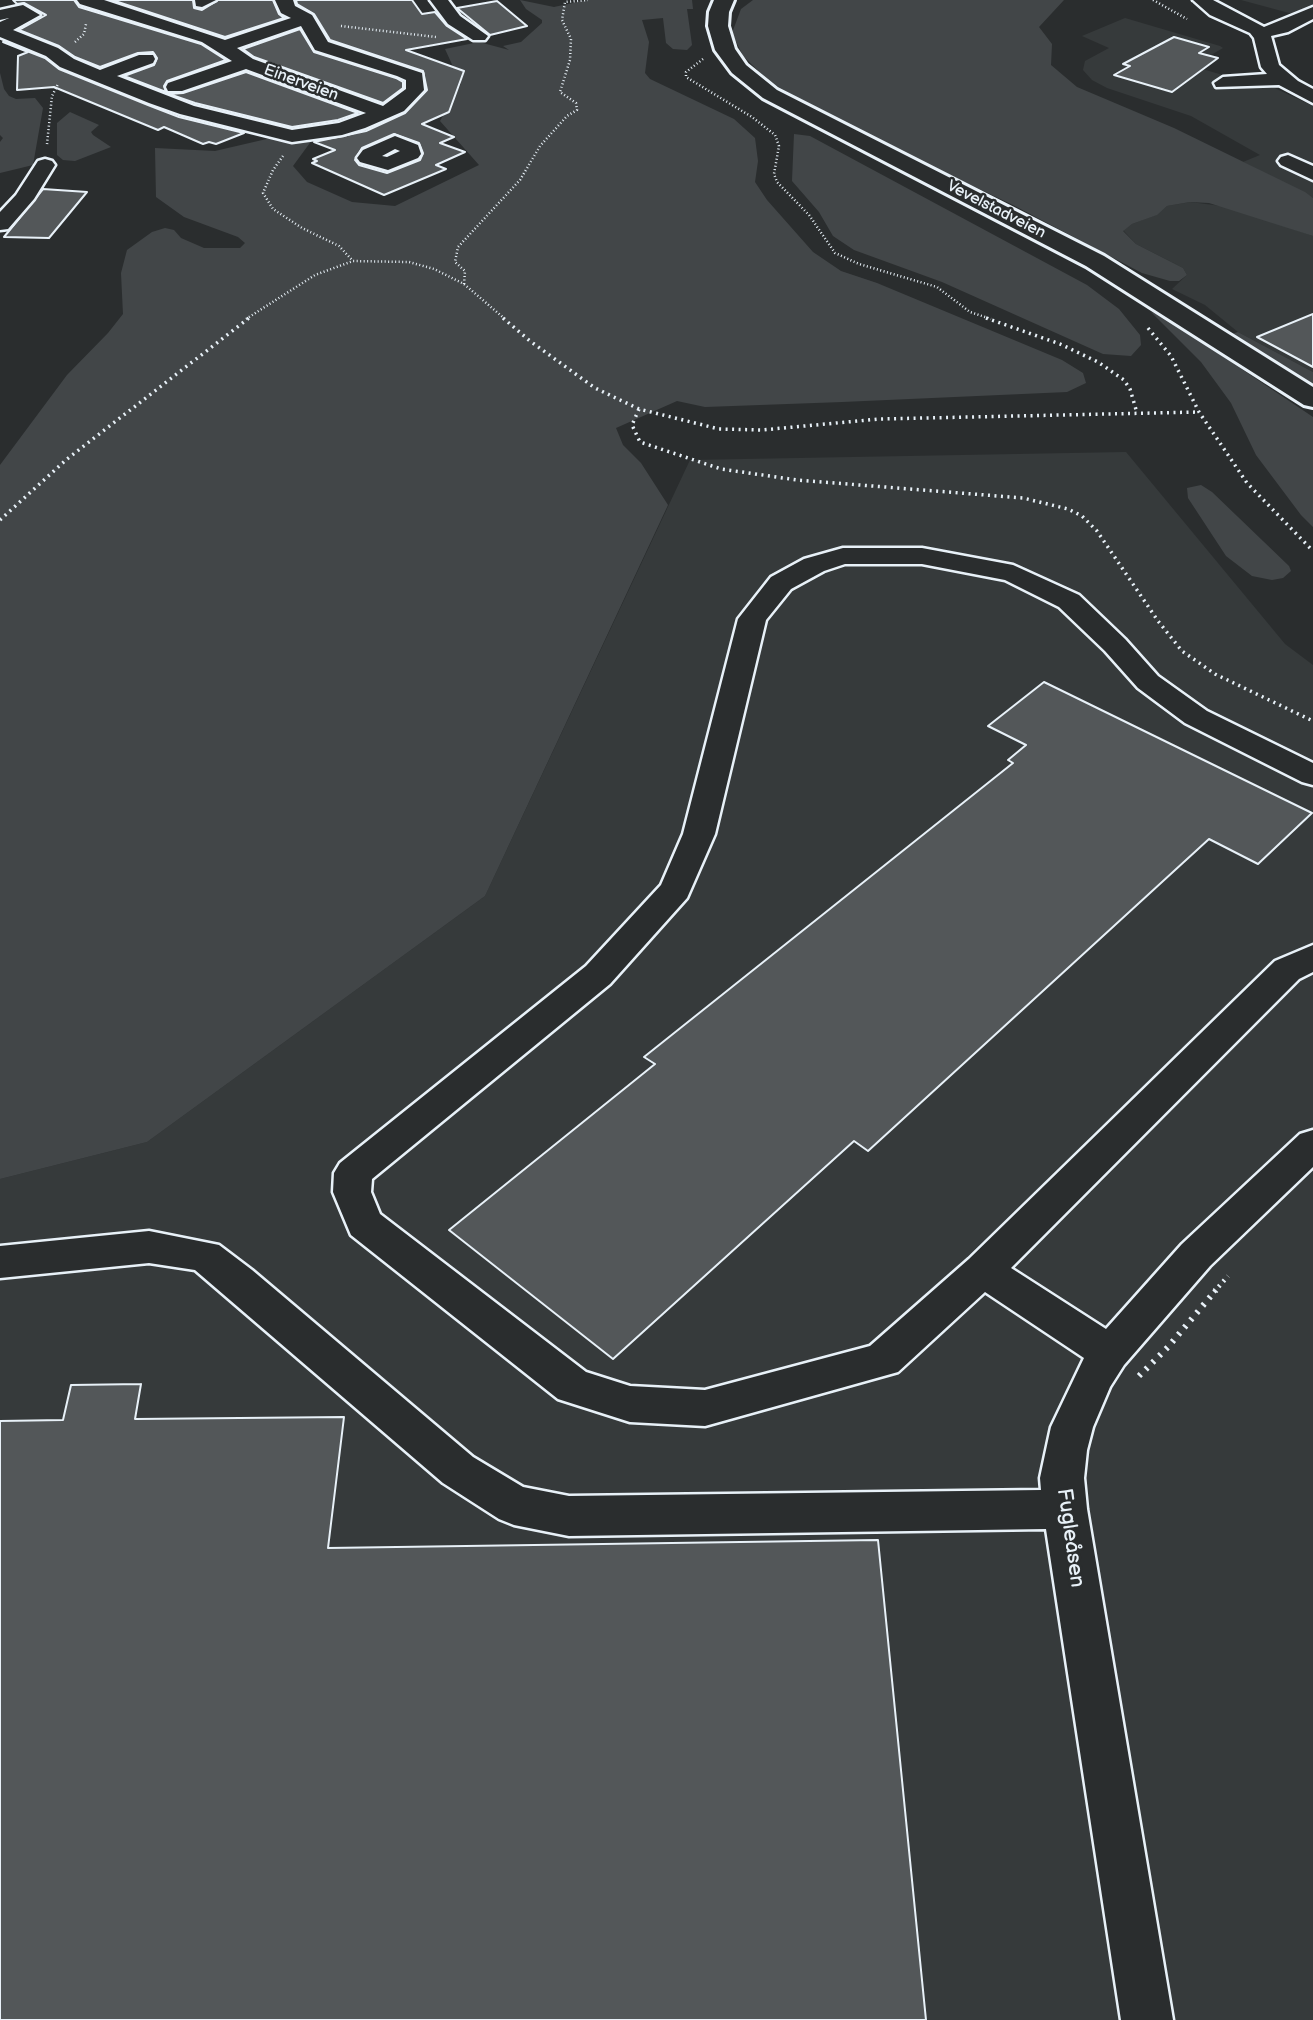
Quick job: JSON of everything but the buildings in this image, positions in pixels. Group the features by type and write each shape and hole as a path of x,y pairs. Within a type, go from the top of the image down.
{"main road":[{"name":"Vevelstadveien","path":"724,0 719,12 718,26 725,50 739,69 770,94 1107,268 1313,400"}],"street":[{"name":"Einerveien","path":"0,30 101,76 187,110 292,136 358,124 408,99 415,90 415,77 321,46 307,20 287,9 284,0"},
{"path":"439,0 454,19 478,36"},
{"path":"1202,0 1216,11 1261,33 1282,28 1313,12"},
{"path":"1307,0 1313,3"},
{"path":"124,13 145,1"},
{"name":"Einerveien","path":"86,9 124,13 178,27 223,46 246,63 383,113"},
{"path":"0,15 23,10 31,15 0,30"},
{"path":"223,46 307,20"},
{"path":"230,27 253,35"},
{"path":"1261,33 1270,67 1282,79 1313,97"},
{"path":"101,76 146,59"},
{"path":"175,88 246,63"},
{"path":"304,84 327,72"},
{"path":"1223,83 1282,79"},
{"path":"245,124 270,114"},
{"path":"358,124 395,142"},
{"path":"1288,161 1313,174"},
{"path":"0,224 24,199 45,165"},
{"path":"1313,775 1196,717 1148,682 1115,645 1069,601 1013,573 922,556 843,556 814,565 781,583 751,619 699,834 675,890 598,975 353,1172 352,1192 365,1224 573,1386 630,1404 705,1408 883,1360 983,1269 1287,970 1313,957"},
{"name":"Fugleåsen","path":"1147,2020 1062,1478 1072,1427 1093,1378 1110,1353 1196,1255 1313,1144"},
{"path":"0,1262 149,1247 205,1256 238,1281 458,1470 514,1505 569,1516 1065,1509"},
{"path":"983,1269 1110,1353"}],"path":[{"path":"464,284 465,271 455,262 458,247 520,180 540,146 567,116 577,110 576,103 560,92 570,60 571,39 562,20 565,2 588,0"},
{"path":"45,165 59,58 86,29 86,9"},
{"path":"307,20 438,37"},
{"path":"705,57 686,72 686,77 762,123 775,135 779,146 775,174 777,182 809,215 835,253 859,264 937,287 970,312 1060,344 1098,362 1124,380 1130,389 1137,413"},
{"path":"292,136 263,193 273,209 302,228 339,246 353,261"},
{"path":"0,520 67,459 252,315 315,275 353,261 409,262 434,269 464,284 530,341 595,388 639,409 719,429 762,430 879,419 1199,412"},
{"path":"1146,326 1171,356 1199,412 1247,483 1313,551"}],"shaded area":[{"path":"520,0 554,7 587,0 692,0 693,9 687,9 692,45 687,50 673,49 666,43 663,18 642,20 649,42 645,73 650,79 734,119 755,138 758,161 755,182 767,200 813,252 841,271 877,283 1062,360 1083,373 1086,383 1067,392 842,402 705,407 677,401 616,428 623,445 641,463 668,505 485,896 147,1142 0,1179 0,465 67,375 123,314 121,273 127,250 152,232 165,228 174,230 181,238 204,248 240,248 245,243 238,237 184,217 156,197 155,148 215,151 271,138 312,140 293,166 307,182 352,202 395,206 479,165 440,121 461,84 445,49 479,42 509,50 503,46 521,42 542,23"},
{"path":"753,0 1064,0 1039,27 1052,44 1051,65 1077,87 1174,128 1305,192 1313,198 1313,236 1209,203 1190,202 1167,206 1157,215 1132,224 1123,231 1136,244 1183,268 1187,275 1179,281 1170,281 1142,273 1013,205 849,127 770,82 743,56 732,33 741,9"},
{"path":"1241,0 1313,0 1313,19 1304,17"},
{"path":"1125,18 1223,48 1192,66 1226,76 1251,77 1313,106 1313,198 1243,162 1260,155 1191,116 1107,88 1092,80 1083,70 1085,61 1109,48 1082,36"},
{"path":"0,73 4,89 9,96 16,99 35,98 43,108 33,165 0,173 0,142 3,138 0,135"},
{"path":"70,112 99,125 91,132 111,147 75,161 63,160 57,155 57,123"},
{"path":"794,134 810,136 1087,285 1119,309 1140,335 1141,345 1131,356 1103,354 942,282 854,250 833,236 819,212 792,181"},
{"path":"1190,202 1229,207 1313,236 1313,372 1238,332 1205,305 1172,289 1187,275 1183,268 1136,244 1123,230 1156,215 1167,206"},
{"path":"1151,312 1164,317 1313,417 1313,527 1256,455 1231,403 1201,362"},
{"path":"1238,332 1313,372 1313,386 1237,341 1232,334"},
{"path":"1126,452 1285,644 1313,665 1313,2020 0,2020 0,1179 147,1142 485,896 690,460"},
{"path":"1201,485 1212,492 1289,566 1291,571 1283,578 1272,580 1252,576 1226,556 1188,498 1187,488"}]}
